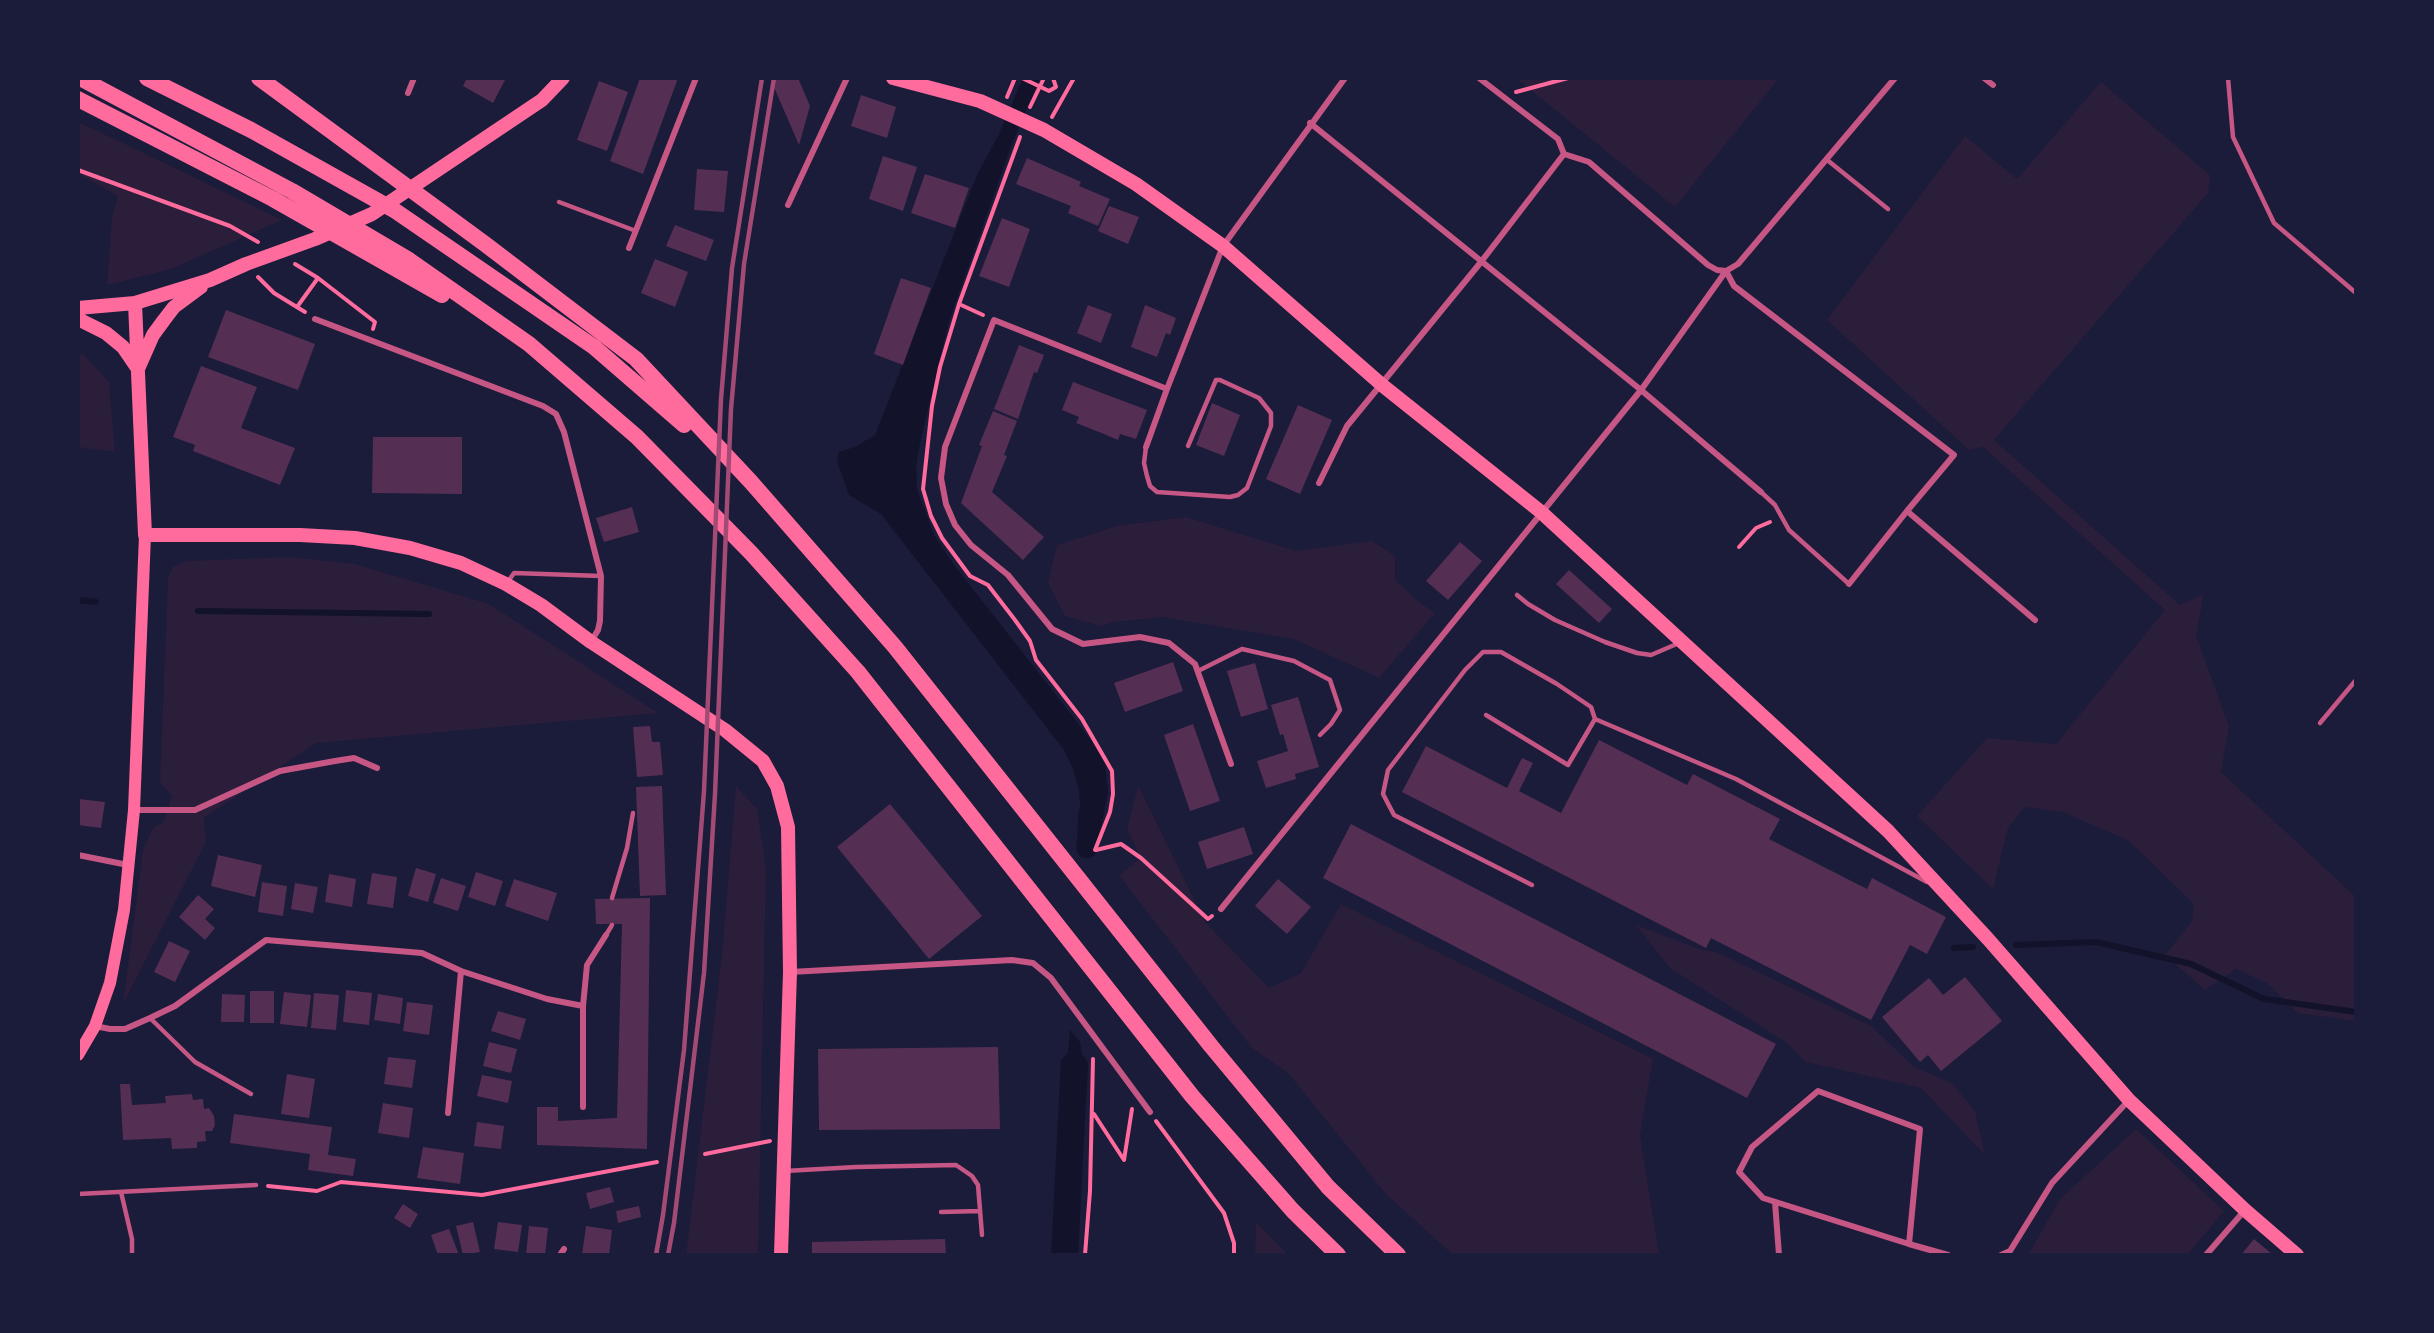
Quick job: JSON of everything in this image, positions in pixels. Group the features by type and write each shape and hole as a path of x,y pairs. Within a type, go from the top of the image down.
{"highway":[{"path":"80,78 292,191 409,260 529,344 638,437 751,553 858,672 1192,1096 1293,1211 1338,1255"},
{"path":"147,78 252,130 394,210 594,347 751,483"},
{"path":"259,78 485,244 636,360 751,483 895,647 1211,1046 1328,1187 1398,1255"},
{"path":"78,99 273,199 529,344"}],"main road":[{"path":"78,309 135,303 210,280 372,214 542,100 562,78"},
{"path":"894,78 980,101 1044,130 1137,184 1223,246 1382,385 1541,512 1888,831 1988,939 2129,1100 2245,1210 2297,1255"},
{"path":"138,369 153,335 174,307 210,280"},
{"path":"78,1055 95,1026 110,983 124,910 134,810 145,535 135,303"},
{"path":"78,319 106,333 123,347 138,369"},
{"path":"145,535 300,535 355,538 410,548 461,563 506,584 541,605 591,642 732,735 763,761 771,773 780,796 788,828 790,972 781,1255"}],"street":[{"path":"408,93 414,78"},
{"path":"629,248 696,78"},
{"path":"788,205 847,78"},
{"path":"1146,447 1223,246 1310,123 1345,78"},
{"path":"1479,78 1558,139 1564,154"},
{"path":"1221,909 1641,390 1726,271 1738,264 1895,78"},
{"path":"1984,78 1993,85"},
{"path":"1310,123 1641,390 1761,492"},
{"path":"1319,483 1347,426 1481,262 1564,154"},
{"path":"1564,154 1589,162 1708,265 1717,270 1726,271"},
{"path":"1726,271 1734,286 1954,455 1849,584"},
{"path":"315,319 543,406 556,414 564,432 601,576 600,621 591,642"},
{"path":"1167,389 994,320 945,447 941,478 946,504 955,525 971,545 1008,575 1052,629 1083,644 1140,637 1169,643 1195,664 1231,765"},
{"path":"1907,511 2035,620"},
{"path":"134,810 195,810 280,771 354,758 377,768"},
{"path":"78,855 128,865"},
{"path":"583,1107 583,1006 587,964 606,934"},
{"path":"95,1026 125,1029 175,1006 266,940 422,953 461,971 547,999 583,1006"},
{"path":"790,972 1012,960 1033,963 1051,978 1150,1112"},
{"path":"448,1113 461,971"},
{"path":"1909,1244 1920,1129 1818,1091 1752,1147 1739,1172 1763,1198 1909,1244 1948,1255"},
{"path":"2001,1255 2010,1251 2052,1183 2129,1100"},
{"path":"1775,1202 1779,1255"},
{"path":"2206,1255 2245,1210"}],"lane":[{"path":"2229,78 2233,137 2274,223 2356,293"},
{"path":"1826,159 1888,209"},
{"path":"559,202 636,231"},
{"path":"1146,447 1144,463 1147,476 1150,486 1157,492 1230,497 1238,495 1247,488 1271,426 1271,413 1259,398 1216,380 1188,446"},
{"path":"1761,492 1775,506 1789,530 1849,584"},
{"path":"506,584 514,573 601,576"},
{"path":"1517,595 1556,620 1605,642 1637,653 1651,655 1682,642"},
{"path":"1198,671 1242,649 1294,661 1330,680 1340,710 1320,735"},
{"path":"1532,885 1394,815 1383,794 1388,770 1465,670 1483,652 1501,652 1557,684 1591,707 1595,719 1736,779 1859,843 1943,891"},
{"path":"2320,723 2356,680"},
{"path":"1486,715 1568,765 1595,719"},
{"path":"612,898 627,848 633,813"},
{"path":"606,934 612,925"},
{"path":"150,1018 174,1044 195,1062 251,1094"},
{"path":"782,1171 956,1165 972,1176 978,1185 982,1235"},
{"path":"78,1194 256,1185"},
{"path":"121,1192 132,1239 132,1255"},
{"path":"941,1212 980,1212"}],"path":[{"path":"1008,93 1015,78"},
{"path":"1022,78 1047,91 1054,89 1056,82 1053,78"},
{"path":"1027,118 1044,78"},
{"path":"1044,130 1074,78"},
{"path":"1501,96 1568,78"},
{"path":"994,320 959,304 1023,129"},
{"path":"78,170 230,226 260,243"},
{"path":"289,261 318,278 375,322 369,339"},
{"path":"246,264 274,293 297,307 318,278"},
{"path":"1739,547 1756,528 1767,522 1783,520"},
{"path":"1095,850 1121,844 1141,858 1208,919 1221,909"},
{"path":"1085,1255 1093,1114 1094,1060 1089,1051"},
{"path":"1093,1114 1124,1160 1135,1092"},
{"path":"1150,1112 1224,1213 1234,1243 1234,1255"},
{"path":"705,1154 783,1139"},
{"path":"256,1185 317,1191 341,1182 482,1195 657,1162"}],"shaded area":[{"path":"1023,78 1040,78 1013,141 949,321 920,443 916,466 917,489 934,535 954,565 1093,743 1105,764 1108,792 1094,849 1082,833 1079,790 1064,750 881,514 849,495 837,461 839,452 855,447 875,435 977,175 999,134"},
{"path":"1516,78 1779,78 1675,207"},
{"path":"2101,82 2210,175 2208,193 1994,440 2180,605 2204,594 2196,635 2229,727 2221,772 2356,897 2356,1021 2298,1013 2267,983 2236,969 2205,990 2165,955 2192,921 2194,904 2129,841 2063,812 2025,807 2008,828 1993,889 1917,816 1987,738 2056,744 2165,610 1983,447 1969,450 1827,320 1965,136 2017,179"},
{"path":"78,122 282,220 171,269 107,285 112,218 118,196 78,174"},
{"path":"78,354 83,354 109,382 115,452 78,447"},
{"path":"1186,517 1296,551 1372,541 1395,556 1395,580 1435,613 1379,678 1294,639 1163,617 1114,622 1101,626 1065,616 1048,583 1057,545 1117,526"},
{"path":"290,557 355,564 489,604 658,713 316,743 204,818 206,842 123,1004 143,850 153,828 163,822 172,796 160,782 168,577 173,567 187,561"},
{"path":"1138,785 1205,922 1269,988 1301,973 1341,904 1653,1059 1640,1135 1659,1255 1453,1255 1386,1194 1288,1073 1252,1048 1119,875 1141,858 1127,830"},
{"path":"736,786 757,809 766,868 758,1255 686,1255 722,954"},
{"path":"1636,925 1699,949 1716,952 1871,1026 1914,1067 1952,1083 1975,1111 1985,1155 1921,1088 1806,1062 1787,1043 1670,968"},
{"path":"1070,1030 1080,1042 1082,1054 1088,1063 1078,1255 1051,1255 1061,1060 1068,1053"},
{"path":"2136,1129 2224,1211 2187,1255 2028,1255 2060,1199"},
{"path":"1256,1222 1288,1255 1255,1255"}],"building":[{"path":"467,78 506,78 493,103 463,86"},
{"path":"640,78 678,78 643,174 610,161"},
{"path":"774,78 798,78 810,106 799,145 773,85"},
{"path":"599,81 628,92 607,151 577,140"},
{"path":"861,95 896,107 887,138 851,126"},
{"path":"883,156 917,167 903,211 869,199"},
{"path":"1027,158 1081,182 1079,186 1110,199 1098,226 1068,213 1071,206 1016,184"},
{"path":"697,169 728,171 724,212 694,210"},
{"path":"925,174 969,188 955,228 911,213"},
{"path":"1109,206 1139,217 1128,244 1098,231"},
{"path":"1002,218 1030,229 1009,287 979,276"},
{"path":"675,225 714,240 706,261 666,246"},
{"path":"655,259 688,272 675,307 641,293"},
{"path":"901,278 931,288 903,365 874,354"},
{"path":"1088,305 1112,314 1101,343 1077,333"},
{"path":"1145,305 1176,318 1170,335 1166,333 1157,357 1131,347"},
{"path":"226,310 315,344 298,390 208,357"},
{"path":"1019,345 1044,355 1037,373 1034,372 1018,419 994,409"},
{"path":"201,366 257,387 241,428 295,448 280,485 193,451 195,445 173,437"},
{"path":"1073,382 1147,410 1136,439 1120,434 1118,440 1076,423 1079,417 1062,410"},
{"path":"1212,403 1240,415 1224,456 1196,445"},
{"path":"1298,405 1332,420 1300,494 1266,479"},
{"path":"993,411 1017,421 1004,455 1007,456 992,492 1044,537 1023,560 961,503 982,446 979,445"},
{"path":"373,437 462,437 462,494 372,493"},
{"path":"632,507 639,532 604,542 596,518"},
{"path":"1460,542 1482,561 1448,600 1426,581"},
{"path":"1569,570 1612,609 1599,623 1556,584"},
{"path":"1173,662 1183,691 1125,712 1114,683"},
{"path":"1255,663 1268,709 1241,717 1227,671"},
{"path":"1298,697 1319,767 1295,774 1296,779 1266,788 1257,761 1288,751 1283,734 1280,735 1271,705"},
{"path":"1193,724 1220,801 1190,811 1164,735"},
{"path":"650,726 652,742 660,742 663,775 637,777 633,727"},
{"path":"1599,740 1687,785 1693,774 1780,819 1769,839 1867,889 1872,878 1946,917 1927,954 1910,945 1871,1020 1711,938 1706,948 1402,792 1426,746 1507,788 1522,758 1533,763 1519,791 1561,813"},
{"path":"662,786 666,895 640,896 636,787"},
{"path":"79,799 105,802 101,828 78,825"},
{"path":"890,804 982,916 929,959 837,847"},
{"path":"1351,824 1776,1044 1747,1098 1323,878"},
{"path":"1244,827 1253,854 1207,869 1198,842"},
{"path":"218,855 262,865 255,897 211,886"},
{"path":"416,868 436,874 428,902 408,896"},
{"path":"476,872 503,881 495,906 468,897"},
{"path":"372,873 397,877 393,908 367,904"},
{"path":"329,874 356,879 352,907 325,902"},
{"path":"441,878 466,886 458,911 433,903"},
{"path":"514,879 557,893 548,921 505,906"},
{"path":"1278,879 1311,907 1287,934 1255,906"},
{"path":"262,882 287,886 283,916 258,912"},
{"path":"295,883 318,887 313,913 291,909"},
{"path":"198,895 214,909 205,919 215,928 205,940 179,917"},
{"path":"650,898 647,1149 537,1145 537,1107 558,1107 558,1121 617,1118 622,924 596,924 595,899"},
{"path":"169,941 190,951 175,982 154,972"},
{"path":"1965,977 2002,1021 1941,1071 1928,1055 1920,1062 1882,1017 1929,978 1943,995"},
{"path":"346,990 372,993 369,1025 343,1022"},
{"path":"250,991 274,991 274,1023 250,1023"},
{"path":"284,992 311,995 307,1027 280,1024"},
{"path":"314,993 339,995 336,1030 311,1028"},
{"path":"222,994 245,995 244,1022 221,1022"},
{"path":"378,994 403,998 400,1024 374,1020"},
{"path":"407,1002 433,1005 429,1035 403,1031"},
{"path":"498,1011 526,1019 520,1040 491,1031"},
{"path":"489,1042 517,1049 511,1073 483,1066"},
{"path":"998,1047 1000,1129 819,1130 818,1049"},
{"path":"388,1057 416,1060 412,1088 384,1084"},
{"path":"287,1074 315,1079 309,1118 281,1114"},
{"path":"482,1075 512,1081 508,1103 477,1096"},
{"path":"120,1084 130,1084 132,1105 166,1103 165,1096 192,1094 193,1100 203,1099 204,1109 209,1108 214,1116 215,1125 212,1131 205,1131 206,1141 197,1142 197,1148 172,1149 171,1138 123,1140"},
{"path":"383,1103 413,1108 409,1138 378,1133"},
{"path":"234,1114 332,1127 328,1155 356,1159 353,1176 308,1170 310,1154 230,1143"},
{"path":"477,1122 504,1126 501,1149 474,1146"},
{"path":"423,1147 464,1153 460,1184 417,1178"},
{"path":"610,1187 614,1202 590,1209 586,1193"},
{"path":"403,1204 418,1214 410,1228 394,1218"},
{"path":"639,1206 641,1217 618,1223 616,1211"},
{"path":"473,1222 480,1252 463,1255 456,1226"},
{"path":"498,1222 522,1225 518,1252 494,1249"},
{"path":"529,1226 548,1228 545,1255 526,1255"},
{"path":"586,1226 612,1230 609,1255 582,1255"},
{"path":"449,1229 459,1255 438,1255 431,1235"},
{"path":"945,1239 946,1255 812,1255 812,1242"},
{"path":"2254,1239 2273,1255 2241,1255"}],"waterway":[{"path":"78,600 96,602"},
{"path":"198,611 429,614"},
{"path":"1087,848 1089,813"},
{"path":"2016,945 2096,942 2191,964 2264,999 2356,1012"},
{"path":"1954,948 1973,947"}],"railway":[{"path":"656,1255 684,1050 704,791 721,399 732,268 762,78"},
{"path":"668,1255 674,1223 704,973 715,794 731,409 744,264 774,78"}]}
